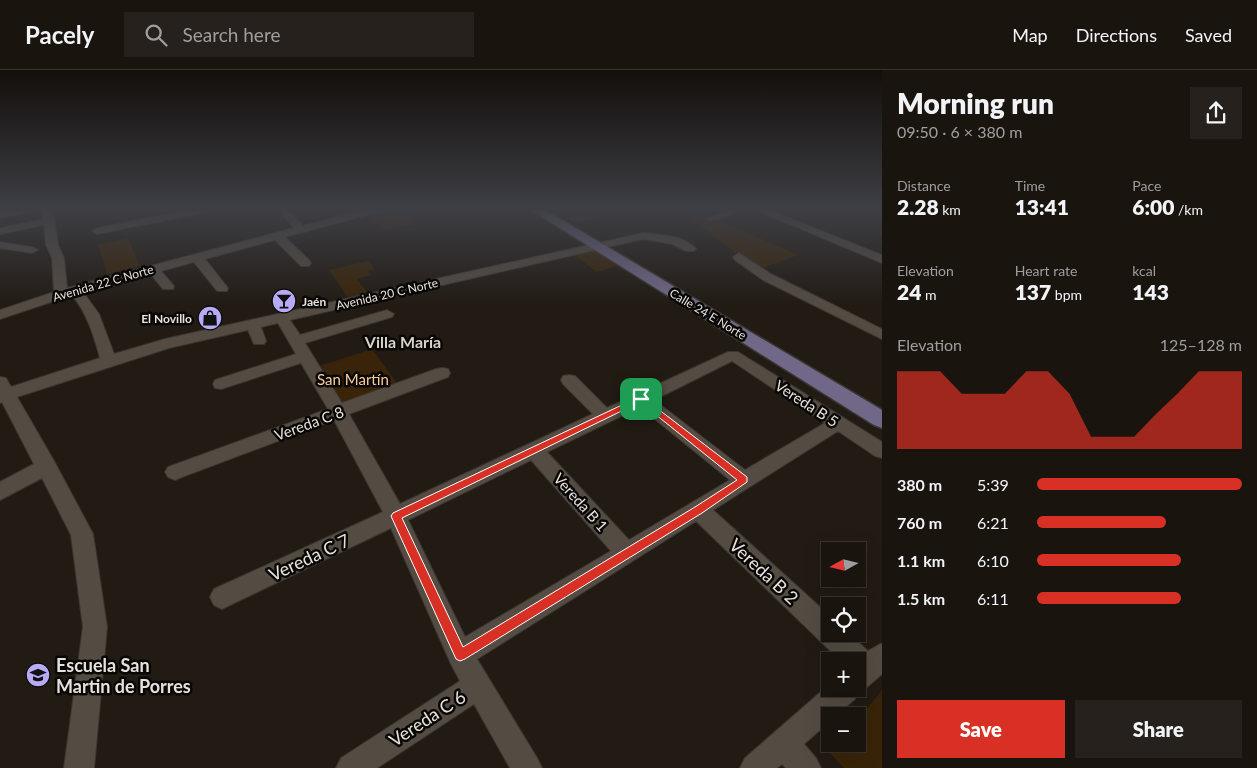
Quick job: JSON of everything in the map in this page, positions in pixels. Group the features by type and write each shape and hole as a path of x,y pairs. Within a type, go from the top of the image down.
{"main road":[{"name":"Calle 24 E Norte","path":"589,241 882,420"}],"street":[{"path":"51,241 68,292 87,304 100,328 108,361"},
{"name":"Avenida 22 C Norte","path":"0,315 68,292 259,241"},
{"path":"281,241 305,263"},
{"name":"Avenida 20 C Norte","path":"2,391 165,344 622,241"},
{"name":"Avenida 20 C Norte","path":"673,241 690,249"},
{"path":"835,241 882,260"},
{"path":"0,244 32,250"},
{"path":"197,257 222,288"},
{"path":"739,257 767,277 882,335"},
{"path":"153,269 168,286"},
{"path":"221,384 300,349 387,314"},
{"path":"282,318 339,412 396,516 460,655 527,768"},
{"path":"253,324 259,342"},
{"name":"Vereda C 7","path":"222,597 534,451 733,355"},
{"name":"Vereda B 5","path":"733,355 882,451"},
{"name":"Vereda C 8","path":"175,472 442,373"},
{"path":"569,380 605,416"},
{"path":"2,391 47,466 82,534 95,627 79,768"},
{"path":"641,399 744,480"},
{"path":"460,655 838,423"},
{"name":"Vereda B 1","path":"534,451 627,553"},
{"path":"0,492 47,466"},
{"name":"Vereda B 2","path":"699,510 821,625"},
{"name":"Vereda B 2","path":"840,642 869,668"},
{"name":"Vereda C 6","path":"351,768 478,685"},
{"path":"755,768 837,697"},
{"path":"783,743 806,768"}],"green space":[{"path":"117,241 129,241 140,266 107,274 98,245"},
{"path":"719,241 765,241 798,255 761,269 748,263"},
{"path":"597,250 620,265 597,272 574,255"},
{"path":"368,261 375,269 368,271 371,275 357,279 370,296 350,301 329,270"},
{"name":"San Martín","path":"372,349 399,386 344,406 320,366"},
{"path":"882,690 882,768 844,768 830,753 866,752 866,710"}],"place":[{"name":"Jaén","path":"284,301"},
{"name":"El Novillo","path":"210,318"},
{"name":"Escuela San Martin de Porres","path":"38,675"}],"district":[{"name":"Villa María","path":"403,341"}],"route":[{"path":"641,399 744,480 699,510 460,655 396,516 641,399"}]}
